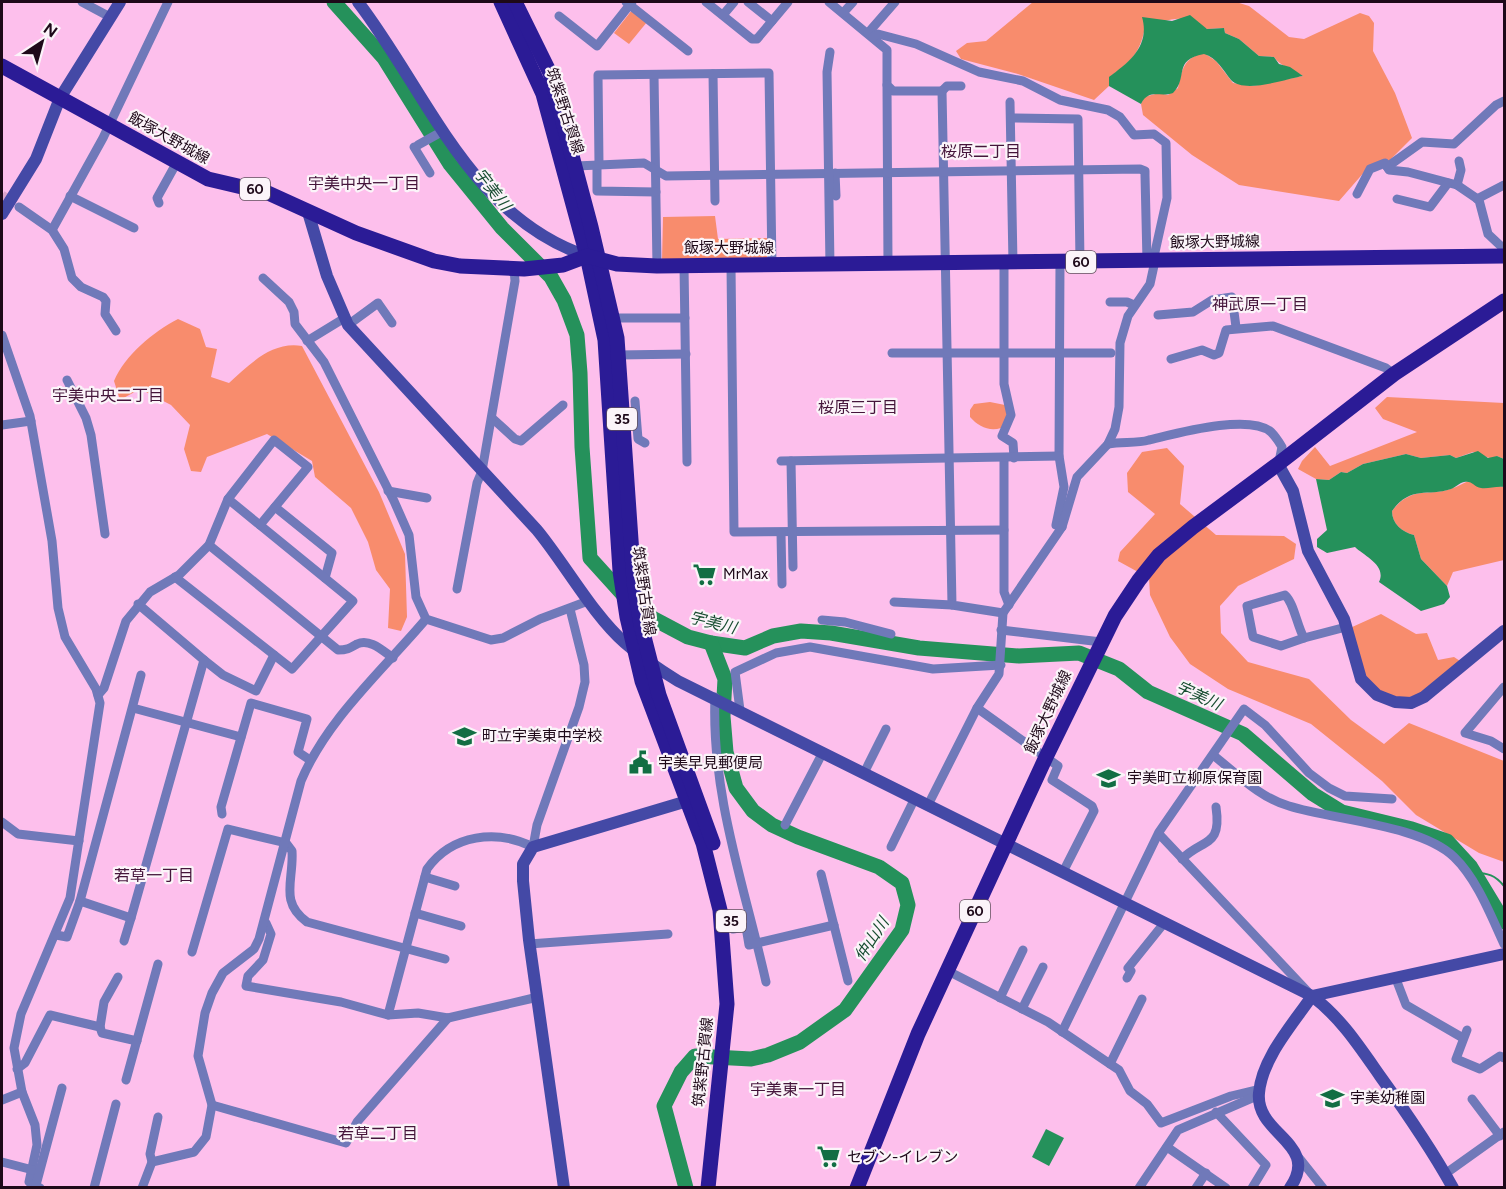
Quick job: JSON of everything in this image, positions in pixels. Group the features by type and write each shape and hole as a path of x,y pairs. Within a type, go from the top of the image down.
{"main road":[{"name":"筑紫野古賀線","path":"501,2 543,94 612,318 630,405 634,584 641,625 648,659 693,799 720,910 728,1047 718,1188"},
{"name":"筑紫野古賀線","path":"515,2 553,72 576,166 605,340 620,571 627,617 662,738 693,799 720,864 733,929 736,1008 728,1047"},
{"name":"飯塚大野城線","path":"2,66 208,179 268,193 308,212 434,261 519,269 563,265 592,256 617,264 657,266 830,266 1504,256"},
{"name":"飯塚大野城線","path":"857,1188 918,1034 1086,672 1115,616 1159,555 1192,527 1394,374 1504,301"},
{"name":"筑紫野古賀線","path":"708,1188 726,1072"}],"street":[{"path":"82,2 110,17"},
{"path":"2,214 36,159 60,98 120,2"},
{"path":"52,230 103,138 107,124 168,2"},
{"path":"358,2 381,33 441,132 485,189 509,212 541,236 560,247 592,256"},
{"path":"559,16 597,46 629,2 688,51"},
{"path":"706,2 753,39 757,39 788,2"},
{"path":"723,15 734,2"},
{"path":"748,2 772,21"},
{"path":"830,2 887,50 888,265"},
{"path":"843,13 853,2"},
{"path":"871,35 895,2"},
{"path":"871,35 878,34 903,40 979,72 1023,81 1060,100 1108,110 1120,117 1134,135 1154,134 1166,143 1167,198 1152,261 1150,284 1134,305 1120,343 1119,407 1115,429 1108,444 1077,477 1062,527 1006,609 1000,632 999,674 977,708 928,805"},
{"path":"830,52 827,72 832,173 830,266"},
{"path":"656,192 597,191 598,75 769,73 772,266"},
{"path":"712,74 715,201"},
{"path":"654,75 657,266"},
{"path":"887,85 893,92 942,91 947,86 961,86"},
{"path":"942,91 952,605"},
{"path":"1387,167 1422,142 1454,144 1496,105 1504,101"},
{"path":"1010,102 1012,171 1003,354 1004,384 1011,415 1002,436 1013,443 1014,459"},
{"path":"1011,118 1078,119 1080,262"},
{"path":"430,173 416,146 441,132"},
{"path":"1397,199 1430,207 1452,184 1461,170 1459,161"},
{"path":"159,203 157,198 177,162"},
{"path":"576,166 644,163 666,176 771,173 1145,171 1152,261"},
{"path":"1357,194 1370,169 1385,163 1389,170 1398,173 1408,172 1452,184 1478,199 1488,234 1504,249"},
{"path":"832,173 836,196"},
{"path":"1478,199 1504,184"},
{"path":"70,196 134,228"},
{"path":"19,207 52,230 64,249 72,278 81,287 103,297 106,302 105,314 116,331"},
{"path":"308,212 345,322 559,556 588,601 624,642 678,681 1312,996 1330,1010 1353,1036 1426,1140 1453,1188"},
{"path":"1060,262 1059,456 1064,487 1056,525 1062,527"},
{"path":"684,266 687,462"},
{"path":"731,266 734,532 1004,530"},
{"path":"457,590 477,483 482,471 519,269"},
{"path":"263,278 289,302 294,312 295,324 324,362 388,491 409,535 416,597 426,619 491,640 588,601"},
{"path":"1158,315 1193,312 1212,300 1232,297 1236,327"},
{"path":"1110,302 1127,302 1134,305"},
{"path":"308,341 378,303 392,323"},
{"path":"612,318 685,318"},
{"path":"1171,359 1202,350 1214,355 1219,353 1224,332 1236,327 1273,326 1386,368 1394,374"},
{"path":"2,335 21,383 31,421 52,541 58,608 65,638 98,695 99,714 70,898 21,1014 14,1048 22,1092 35,1125 37,1145 33,1186"},
{"path":"892,353 1111,353"},
{"path":"618,355 686,354"},
{"path":"67,380 86,418 91,435 105,534"},
{"path":"492,418 515,439 521,441 563,405"},
{"path":"630,405 638,439 645,443"},
{"path":"2,425 31,421"},
{"path":"1108,444 1123,440 1146,441 1200,428 1245,424 1270,430 1282,447 1278,464 1293,491 1308,551 1346,627 1361,679 1377,695 1395,702 1411,703 1424,697 1504,631"},
{"path":"98,695 104,688 126,621 150,592 175,577 209,545 228,499 274,440 308,467 260,525"},
{"path":"794,567 786,461 1014,459 1059,456"},
{"path":"1004,459 1006,609"},
{"path":"388,491 427,498"},
{"path":"175,577 292,669 353,601 228,499"},
{"path":"275,507 332,553 325,578"},
{"path":"781,533 782,584"},
{"path":"209,545 338,650 349,650 360,642 370,643 393,658"},
{"path":"1304,638 1296,624 1292,601 1286,595 1247,606 1253,637 1281,646 1346,627"},
{"path":"894,602 1006,609"},
{"path":"138,604 223,675 256,691 274,655"},
{"path":"564,1188 530,944 523,864 533,847 537,825 579,707 585,682 584,665 570,609"},
{"path":"152,1162 194,1152 206,1137 212,1105 198,1056 205,1013 212,993 223,973 254,949 266,923 301,781 310,759 330,730 426,619"},
{"path":"822,620 845,622 891,634"},
{"path":"1000,632 1100,645"},
{"path":"738,709 734,675 738,669 795,648 841,650 933,669 1001,664"},
{"path":"124,941 204,660"},
{"path":"56,935 67,937 80,901 141,675"},
{"path":"1504,687 1465,733 1491,741 1504,749"},
{"path":"1494,697 1504,702"},
{"path":"715,698 713,730 718,788 766,982"},
{"path":"222,814 220,807 251,703 307,719 298,752 310,759"},
{"path":"133,708 241,736"},
{"path":"977,708 1058,766 1052,780 1092,806 1094,812 1063,872"},
{"path":"1062,1032 1160,835 1159,832 1244,709 1265,725 1309,772 1329,788 1346,796 1392,799"},
{"path":"864,773 886,729"},
{"path":"785,825 823,752"},
{"path":"1213,755 1250,785 1288,806 1413,835 1442,847 1460,863 1484,903 1504,944"},
{"path":"891,847 915,798"},
{"path":"388,1014 425,877 433,860 449,848 467,839 488,836 520,840 533,847 693,799"},
{"path":"1182,859 1202,847 1214,834 1218,820 1216,807"},
{"path":"2,822 18,834 79,841"},
{"path":"192,952 228,829 286,843 292,851 293,865 289,894 294,911 307,922 445,959"},
{"path":"1160,835 1293,973 1312,996"},
{"path":"821,874 848,981"},
{"path":"425,877 455,886"},
{"path":"80,901 131,918"},
{"path":"416,912 461,926"},
{"path":"1127,978 1131,971 1128,968 1140,950 1166,922"},
{"path":"266,923 271,934 263,960 248,976 246,986 341,1002 388,1014 418,1013 448,1018 538,997"},
{"path":"733,929 746,927 749,945 834,925"},
{"path":"530,944 668,934"},
{"path":"1000,998 1023,950"},
{"path":"1323,1188 1266,1117 1259,1092 1263,1073 1312,996 1504,954"},
{"path":"126,1080 158,964"},
{"path":"1022,1009 1043,968"},
{"path":"948,971 1062,1032 1119,1070 1130,1091 1147,1104 1161,1123 1230,1096 1259,1092"},
{"path":"118,977 104,1002 100,1027 102,1033 137,1041"},
{"path":"1396,979 1406,1005 1465,1034 1456,1059 1480,1069 1500,1056 1504,1058"},
{"path":"1110,1064 1142,999"},
{"path":"17,1070 24,1063 50,1015 100,1027"},
{"path":"212,1105 346,1143 357,1122 448,1018"},
{"path":"33,1186 62,1088"},
{"path":"2,1100 22,1092"},
{"path":"1139,1188 1178,1130 1259,1092"},
{"path":"1445,1174 1502,1134 1472,1099"},
{"path":"93,1188 116,1104"},
{"path":"1216,1112 1266,1165 1252,1188"},
{"path":"142,1188 152,1162 150,1154 158,1116"},
{"path":"1167,1147 1226,1188"},
{"path":"1290,1188 1299,1173 1299,1160"},
{"path":"2,1162 33,1170"},
{"path":"1196,1188 1206,1173"}],"shaded area":[{"path":"1033,2 1236,2 1249,6 1289,37 1304,39 1360,13 1369,16 1374,23 1373,51 1395,93 1412,138 1389,161 1366,170 1339,201 1239,185 1192,155 1143,115 1141,104 1144,97 1159,93 1168,95 1178,88 1182,70 1192,58 1204,53 1216,61 1233,83 1253,86 1303,76 1274,57 1259,56 1239,39 1225,33 1224,28 1207,29 1184,19 1170,20 1145,28 1140,45 1133,57 1110,77 1109,86 1094,100 1018,74 961,59 956,51 967,43 986,41"},
{"path":"632,10 647,22 629,44 614,33"},
{"path":"1190,15 1207,29 1224,28 1225,33 1239,39 1259,56 1274,57 1279,64 1290,67 1303,76 1245,86 1231,80 1216,61 1204,54 1188,60 1184,65 1178,87 1173,93 1148,96 1141,104 1109,86 1109,77 1125,65 1141,44 1144,27 1142,17 1172,21"},
{"path":"715,216 718,239 767,238 767,260 662,262 663,217"},
{"path":"178,319 200,329 206,347 217,349 211,377 229,383 271,350 291,345 302,346 379,492 405,554 407,617 401,631 388,628 390,589 376,570 368,542 351,508 315,477 312,461 267,434 207,457 201,472 191,471 184,449 190,425 171,405 140,389 120,400 114,381 125,362 150,337"},
{"path":"1387,397 1504,403 1504,459 1497,456 1492,459 1473,452 1456,458 1450,455 1421,458 1406,454 1363,464 1347,473 1341,472 1329,480 1316,479 1298,469 1315,447 1330,466 1417,432 1383,419 1375,408"},
{"path":"990,402 1005,405 1008,415 1001,428 984,427 970,417 970,410 974,404"},
{"path":"1167,448 1184,466 1180,504 1216,535 1284,536 1296,544 1294,559 1238,586 1220,606 1221,633 1248,662 1309,679 1351,720 1384,744 1409,723 1504,761 1504,862 1479,853 1416,815 1382,781 1311,724 1228,689 1190,664 1170,637 1150,595 1149,578 1118,561 1120,552 1155,514 1128,492 1127,473 1142,452"},
{"path":"1478,451 1488,458 1497,456 1504,459 1504,487 1481,488 1464,482 1451,489 1413,495 1399,503 1392,511 1398,527 1414,535 1421,559 1447,586 1450,597 1444,604 1421,611 1379,582 1381,576 1377,566 1355,547 1327,553 1317,547 1317,539 1327,530 1316,479 1329,480 1341,472 1347,473 1363,464 1406,454 1421,458 1450,455 1456,458"},
{"path":"1471,481 1504,487 1504,560 1453,572 1447,586 1421,559 1414,535 1398,527 1392,511 1407,497 1414,494 1444,491"},
{"path":"1381,614 1416,634 1427,633 1438,660 1454,657 1460,661 1422,693 1407,698 1387,696 1366,679 1350,628"},
{"path":"1046,1129 1064,1138 1049,1166 1032,1157"}],"waterway":[{"name":"宇美川","path":"334,2 384,58 450,164 502,228 551,277 564,300 577,335 590,558 637,610 688,637 745,648 773,636 801,631 831,633 919,648 1019,656 1079,653 1119,669 1148,692 1243,734 1313,794 1342,812 1412,829 1447,841 1470,866 1504,922"},
{"name":"仲山川","path":"686,1188 664,1106 681,1072 695,1056 751,1059 768,1055 800,1042 845,1010 902,930 908,905 902,883 879,867 798,837 772,825 753,811 736,788 726,752 723,716 725,679 711,643"},
{"path":"1474,873 1491,875 1504,886"}],"tunnel":[{"path":"2,195 15,204"}],"place":[{"name":"MrMax","path":"705,574"},
{"name":"町立宇美東中学校","path":"464,736"},
{"name":"宇美早見郵便局","path":"640,763"},
{"name":"宇美町立柳原保育園","path":"1109,778"},
{"name":"宇美幼稚園","path":"1332,1098"},
{"name":"セブン-イレブン","path":"829,1157"}],"district":[{"name":"桜原二丁目","path":"981,151"},
{"name":"宇美中央一丁目","path":"364,183"},
{"name":"神武原一丁目","path":"1260,304"},
{"name":"宇美中央二丁目","path":"108,395"},
{"name":"桜原三丁目","path":"858,407"},
{"name":"若草一丁目","path":"154,875"},
{"name":"宇美東一丁目","path":"798,1089"},
{"name":"若草二丁目","path":"378,1133"}]}
